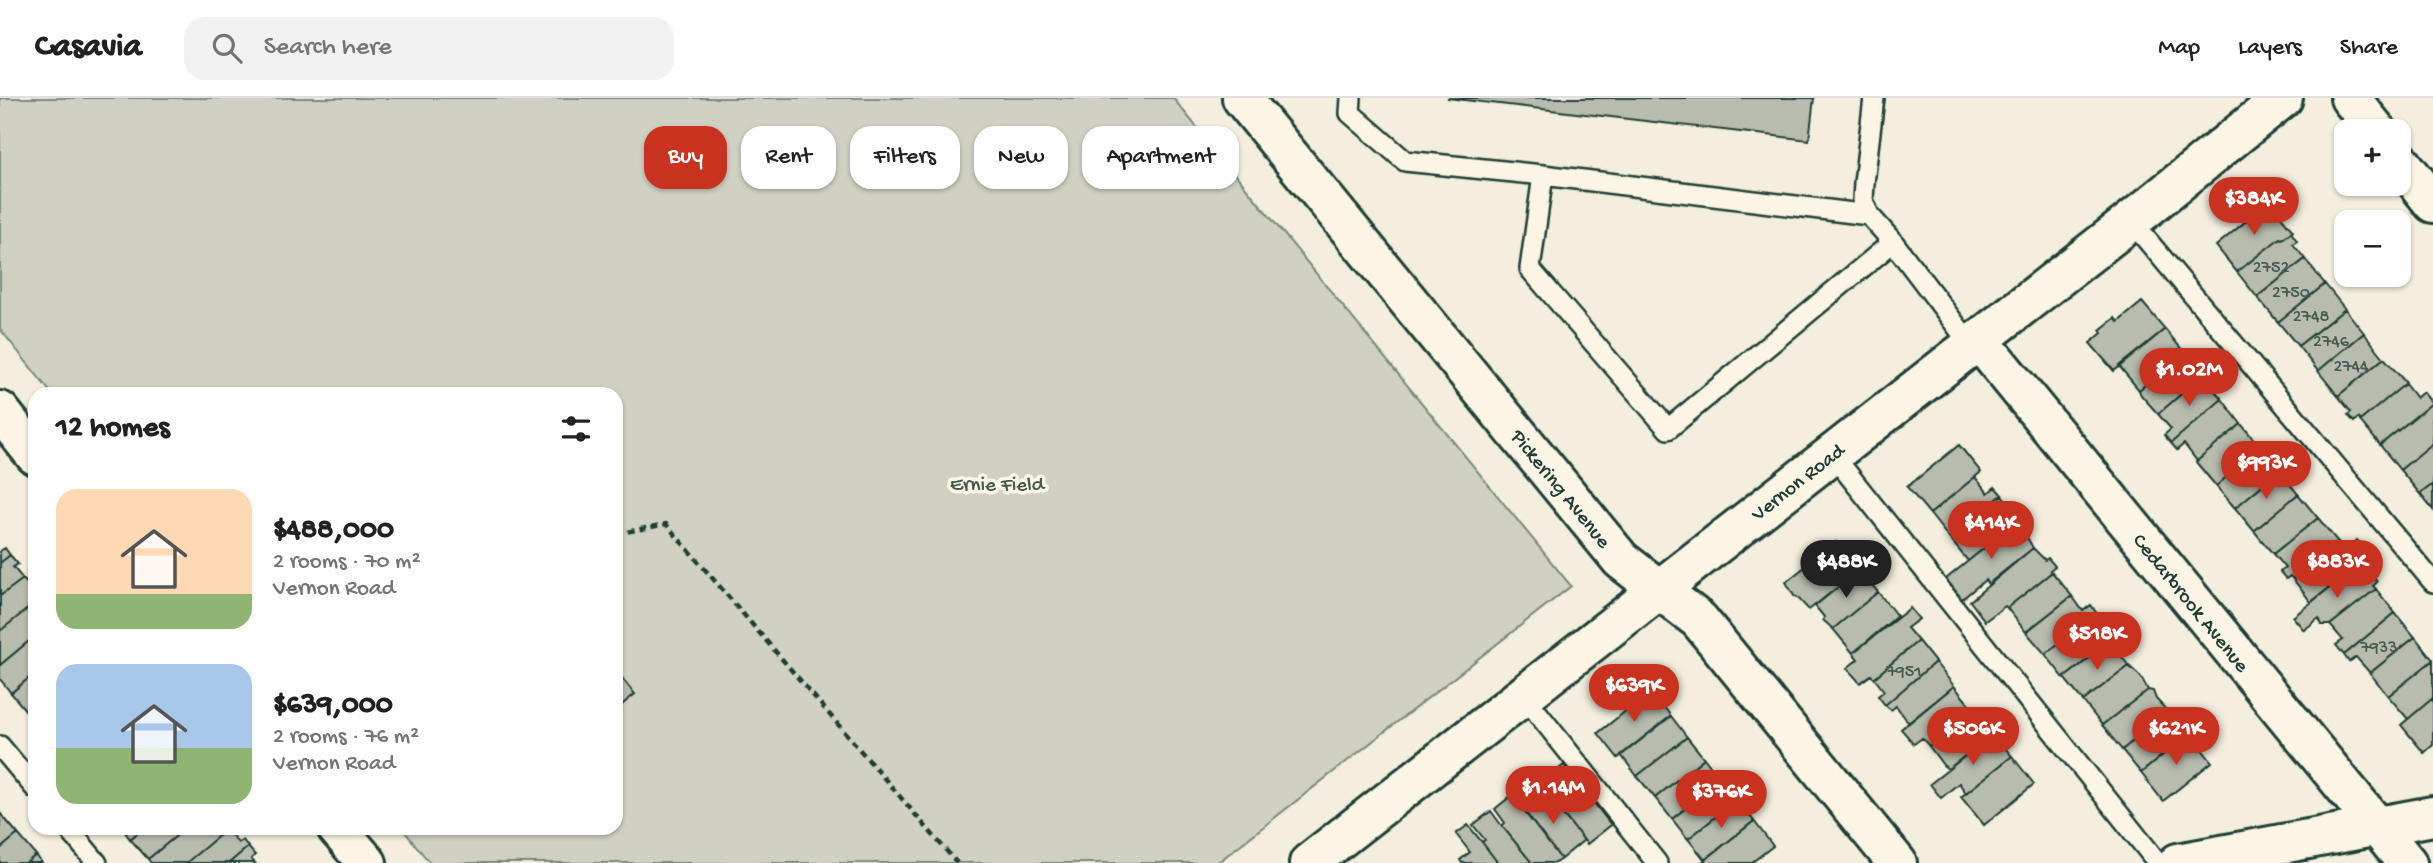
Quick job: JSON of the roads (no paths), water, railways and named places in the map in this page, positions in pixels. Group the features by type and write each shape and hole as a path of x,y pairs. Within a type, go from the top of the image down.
{"street":[{"name":"Pickering Avenue","path":"1242,98 1621,560 1699,620 1896,863"},
{"name":"Vernon Road","path":"1309,863 2132,221 2283,98"},
{"path":"2351,98 2367,119"},
{"path":"2411,175 2433,203"},
{"name":"Cedarbrook Avenue","path":"1974,342 2407,863"},
{"path":"0,411 28,446"},
{"path":"2178,863 2433,816"},
{"path":"343,835 367,863"}],"lane":[{"path":"1351,98 1350,113 1405,161 1544,175 1869,215"},
{"path":"1874,98 1863,200 1869,215 1974,342"},
{"path":"1544,175 1530,269 1668,429 1893,242"},
{"path":"2132,221 2433,582"},
{"path":"1832,454 2158,863"},
{"path":"1524,695 1657,863"},
{"path":"0,746 28,780"},
{"path":"74,835 97,863"}],"park label":[{"name":"Ernie Field","path":"997,483"}]}
